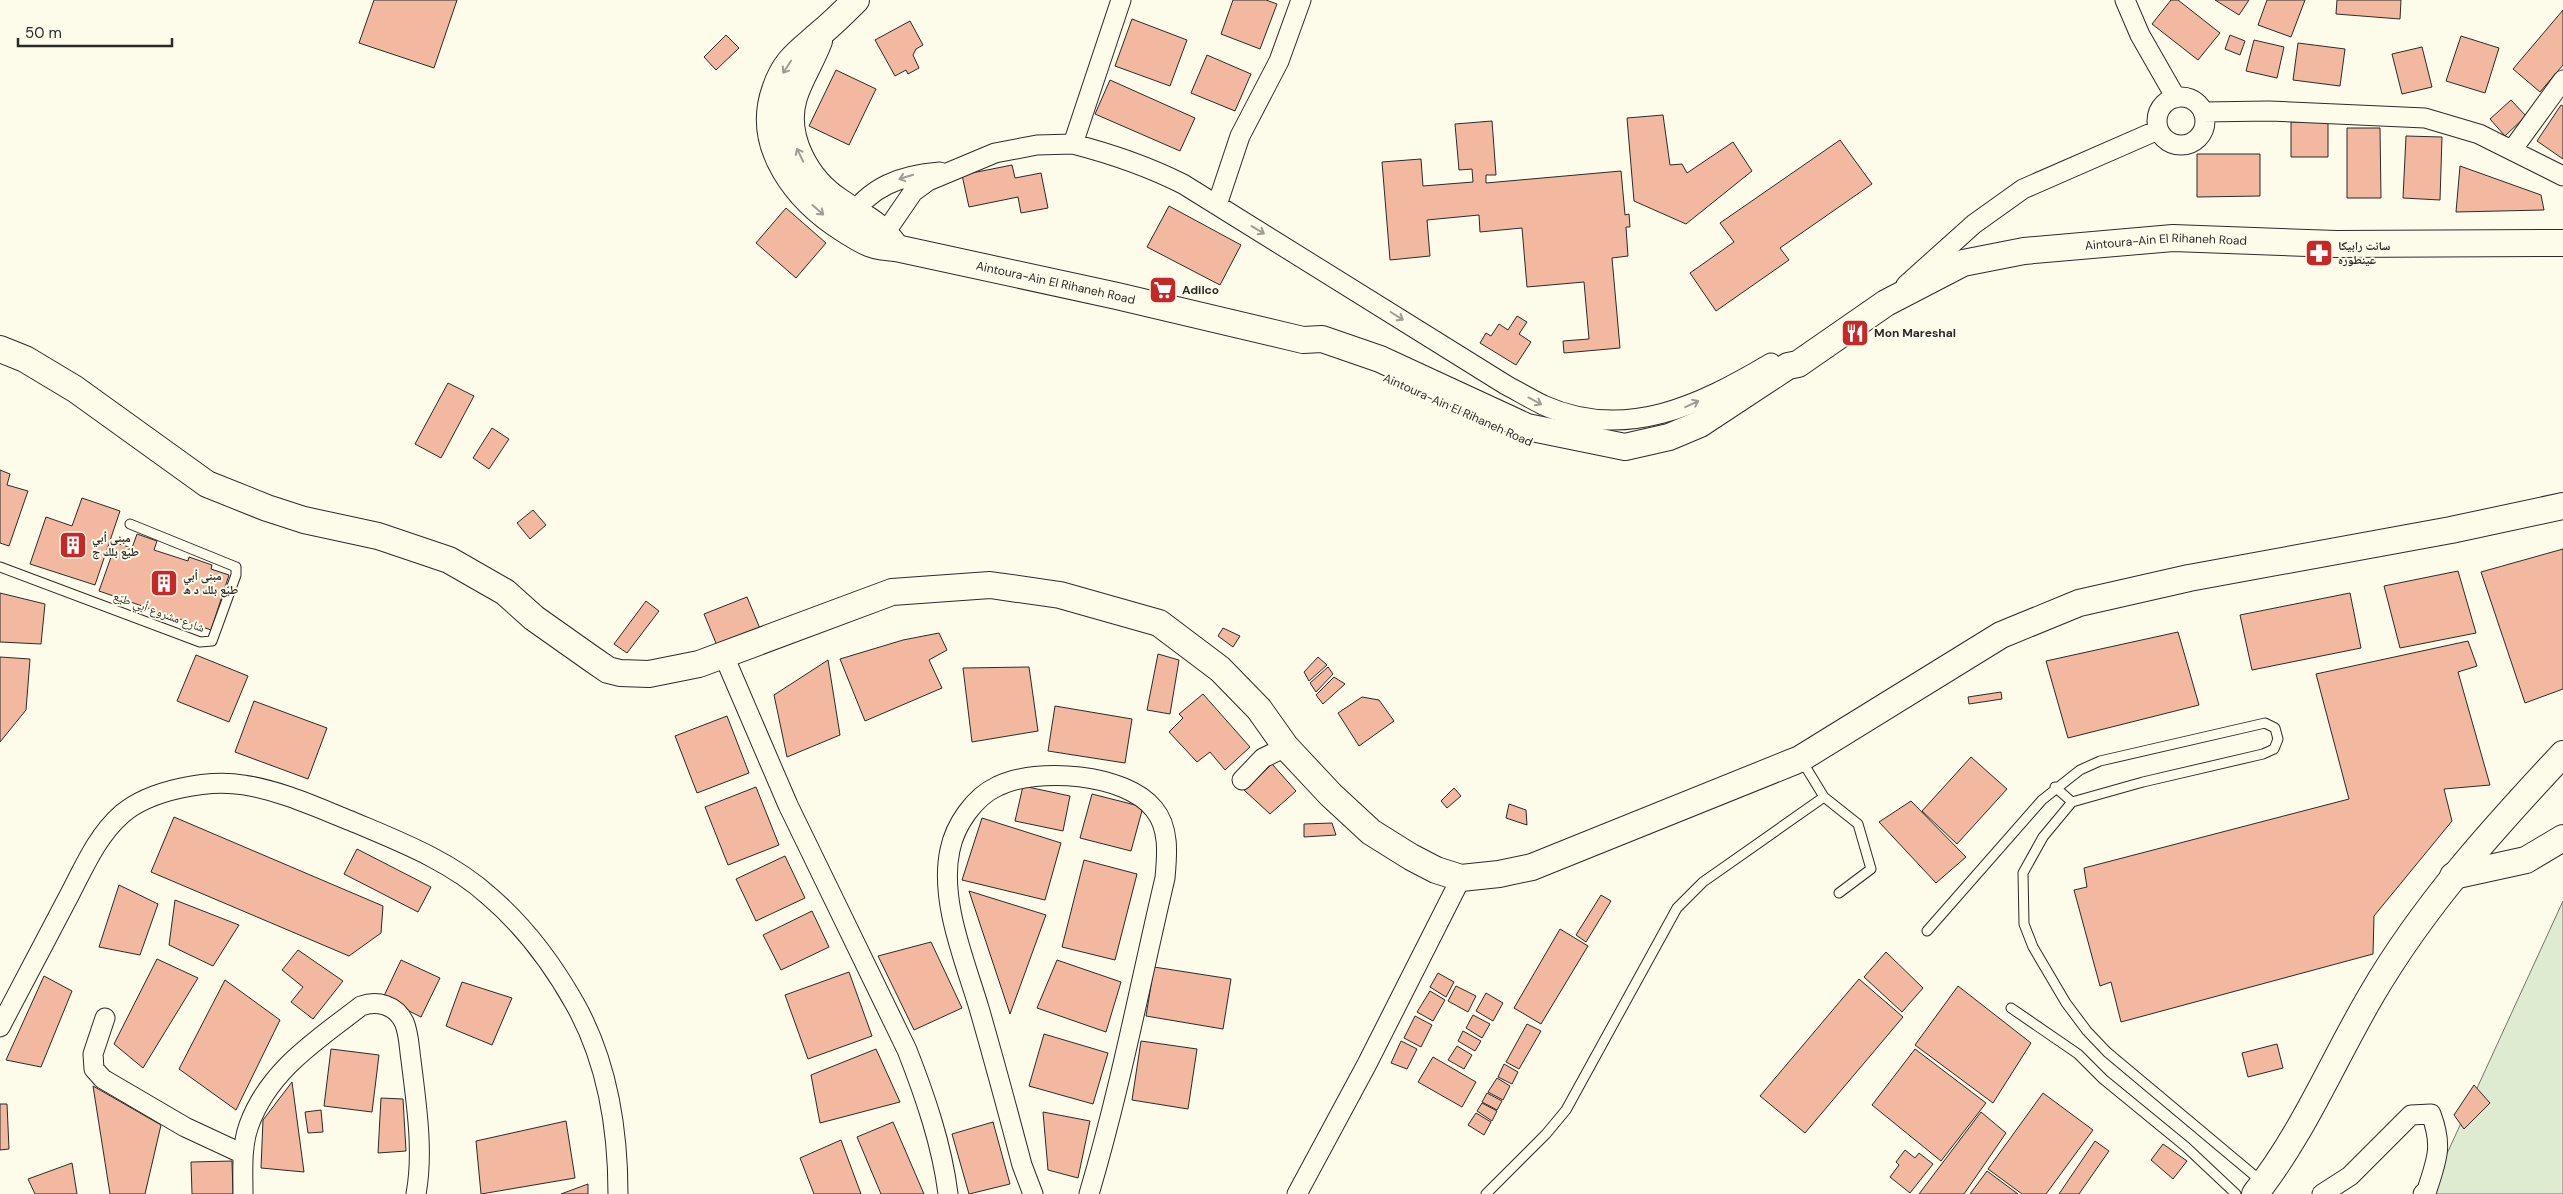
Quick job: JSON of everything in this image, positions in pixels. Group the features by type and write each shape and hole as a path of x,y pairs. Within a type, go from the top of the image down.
{"main road":[{"name":"Aintoura-Ain El Rihaneh Road","path":"856,0 821,33 797,51 783,72 775,90 770,118 772,142 782,165 797,190 818,212 848,219 886,243 1303,340 1315,350 1380,376 1528,442 1558,450 1626,454 1668,454 1699,442 1754,407 1778,388 1803,360 1886,303 1963,263 2024,251 2103,242 2173,238 2336,244 2563,244"},
{"path":"0,349 26,359 75,389 206,484 304,520 378,536 449,560 505,592 534,618 608,670 649,674 699,664 892,592 990,586 1060,595 1159,623 1220,669 1259,709 1286,747 1331,795 1371,832 1428,866 1461,878 1499,874 1532,867 1800,759 2001,635 2079,603 2189,578 2442,532 2563,506"},
{"path":"2259,1188 2281,1156 2372,994 2419,920 2453,876 2563,754"},
{"path":"2453,876 2526,860 2563,838"}],"street":[{"path":"1073,144 1121,0"},
{"path":"1216,205 1240,136 1279,61 1301,0"},
{"path":"2125,0 2140,35 2176,98"},
{"path":"2512,150 2563,80"},
{"path":"2176,98 2192,100 2203,112 2205,120 2200,136 2186,145 2170,142 2158,130 2157,122 2162,106 2176,98"},
{"path":"2203,112 2269,111 2425,118 2452,124 2479,134 2563,176"},
{"path":"1886,303 1974,224 2023,189 2158,130"},
{"path":"886,243 913,192 928,182 995,153 1037,145 1073,144 1111,153 1148,167 1184,184 1506,385 1544,405 1567,413 1601,419 1626,419 1662,415 1689,406 1772,363 1788,358 1803,360"},
{"path":"848,219 871,194 892,181 911,174 954,170"},
{"path":"724,656 788,805 907,1050 936,1138 948,1194"},
{"path":"1242,780 1263,758 1286,747"},
{"path":"1033,1194 1022,1165 956,929 948,886 949,851 957,827 969,810 984,795 998,786 1025,778 1058,775 1112,783 1142,798 1154,808 1161,821 1167,854 1165,878 1125,1058 1106,1134 1088,1194"},
{"path":"0,1027 98,841 123,814 151,797 194,785 242,784 289,796 397,841 468,879 489,895 528,937 552,968 575,1004 594,1044 606,1082 612,1121 618,1194"},
{"path":"1297,1194 1381,1038 1461,878"},
{"path":"243,1194 243,1154 248,1126 277,1074 300,1052 361,1006 368,1004 384,1004 398,1014 407,1031 415,1090 418,1150 416,1194"},
{"path":"105,1018 93,1054 94,1069 103,1079 185,1127 243,1154"},
{"path":"2322,1194 2350,1176 2411,1114 2431,1114 2438,1133 2438,1155 2424,1194"}],"lane":[{"name":"شارع مشروع أبي طيّع","path":"0,567 200,642 212,641 236,575 236,566 130,524"},
{"path":"1927,931 2055,787 2080,770 2100,761 2265,723 2275,728 2278,739 2274,749 2263,754 2142,782 2072,802 2043,837 2023,872 2024,924 2033,947 2066,1003 2087,1032 2259,1188"},
{"path":"1800,759 1824,798 1858,824 1870,869 1839,893"},
{"path":"2055,787 2072,802"},
{"path":"1486,1194 1546,1134 1566,1110 1677,908 1703,882 1824,798"},
{"path":"2011,1008 2078,1054 2103,1079 2186,1148 2236,1194"}],"green space":[{"path":"2563,901 2563,1194 2424,1194 2433,1184"}],"building":[{"path":"374,0 457,0 434,68 359,43"},
{"path":"1233,0 1266,0 1277,4 1260,49 1221,34"},
{"path":"2171,0 2178,0 2220,33 2198,60 2152,24"},
{"path":"2215,0 2249,0 2239,15"},
{"path":"2267,0 2305,0 2291,37 2258,25"},
{"path":"2337,0 2401,0 2400,19 2336,14"},
{"path":"2563,10 2563,65 2540,92 2513,69"},
{"path":"1132,19 1187,40 1170,86 1115,66"},
{"path":"910,21 923,45 916,49 913,55 919,68 908,74 906,70 895,76 875,40"},
{"path":"726,35 739,48 716,70 704,57"},
{"path":"2230,35 2245,41 2240,55 2225,49"},
{"path":"2461,36 2499,48 2485,93 2446,81"},
{"path":"2254,40 2284,47 2277,78 2246,71"},
{"path":"2298,43 2345,49 2340,86 2293,80"},
{"path":"2422,47 2432,87 2402,94 2392,54"},
{"path":"1207,55 1251,74 1235,111 1191,93"},
{"path":"836,70 876,89 849,145 809,126"},
{"path":"1110,80 1195,118 1180,151 1095,114"},
{"path":"2511,100 2526,116 2505,136 2490,119"},
{"path":"2561,105 2563,106 2563,159 2537,141"},
{"path":"1663,115 1670,165 1682,164 1687,173 1733,142 1752,171 1686,224 1634,201 1627,118"},
{"path":"1492,121 1496,175 1486,175 1486,183 1621,171 1625,215 1629,214 1630,227 1626,227 1628,256 1612,258 1620,348 1564,353 1563,341 1589,339 1584,282 1527,287 1522,228 1480,232 1479,215 1427,220 1430,256 1390,260 1382,162 1421,159 1423,186 1473,182 1472,169 1459,170 1455,124"},
{"path":"2291,122 2328,122 2328,157 2291,157"},
{"path":"2347,128 2380,128 2381,198 2347,198"},
{"path":"2406,136 2442,137 2440,200 2403,198"},
{"path":"1840,140 1872,184 1780,248 1789,260 1716,311 1690,273 1734,242 1720,223"},
{"path":"2197,154 2260,154 2260,196 2197,197"},
{"path":"1012,165 1015,178 1041,173 1048,208 1021,213 1018,197 969,207 962,175"},
{"path":"2460,166 2541,195 2544,210 2456,212"},
{"path":"1169,206 1241,245 1220,285 1147,247"},
{"path":"786,208 826,243 796,278 756,243"},
{"path":"1517,316 1527,322 1519,334 1531,342 1516,365 1480,343 1486,333 1491,336 1499,324 1508,330"},
{"path":"448,383 474,396 441,458 415,444"},
{"path":"492,428 509,439 489,469 473,458"},
{"path":"0,470 10,474 7,485 28,491 9,546 0,543"},
{"name":"مبنى أبي طيّع بلك ج","path":"82,498 120,511 95,585 30,564 46,517 72,526"},
{"path":"533,510 546,525 530,539 517,523"},
{"name":"مبنى أبي طيّع بلك د ه","path":"137,534 157,541 154,550 188,561 189,557 212,565 211,569 229,575 211,630 99,591 116,543 132,548"},
{"path":"2563,549 2563,689 2525,703 2481,572"},
{"path":"2458,571 2476,633 2400,648 2384,586"},
{"path":"0,593 45,604 41,644 0,642"},
{"path":"2350,593 2361,648 2252,670 2240,615"},
{"path":"747,597 761,631 718,648 704,614"},
{"path":"646,601 659,611 627,653 614,644"},
{"path":"1223,628 1240,636 1233,647 1218,636"},
{"path":"2178,632 2199,705 2068,738 2046,661"},
{"path":"939,633 947,650 929,660 942,688 865,721 840,659 903,640"},
{"path":"2468,641 2477,666 2458,672 2490,785 2444,789 2452,821 2374,916 2373,954 2121,1022 2111,982 2100,986 2074,890 2087,887 2084,868 2349,799 2316,674"},
{"path":"1158,654 1179,660 1170,714 1147,710"},
{"path":"196,655 248,676 229,722 177,701"},
{"path":"0,657 30,659 26,710 0,742"},
{"path":"1318,657 1327,665 1309,681 1304,672"},
{"path":"828,660 840,735 787,757 774,695"},
{"path":"1029,667 1038,731 972,742 963,668"},
{"path":"1328,667 1333,674 1316,692 1310,683"},
{"path":"1334,677 1345,684 1323,704 1316,695"},
{"path":"2001,692 2002,699 1969,704 1968,697"},
{"path":"1203,694 1250,747 1225,770 1210,752 1197,762 1169,732 1183,718 1179,714"},
{"path":"1362,697 1379,700 1394,721 1359,746 1338,713"},
{"path":"254,701 327,728 308,779 235,752"},
{"path":"1055,706 1132,719 1125,763 1048,751"},
{"path":"727,716 749,773 697,793 675,736"},
{"path":"1971,757 2007,789 1957,844 1922,811"},
{"path":"1272,764 1296,791 1270,814 1244,790"},
{"path":"1023,786 1070,796 1063,831 1015,821"},
{"path":"756,787 779,845 728,865 705,807"},
{"path":"1454,788 1461,796 1447,808 1441,801"},
{"path":"1092,794 1143,807 1131,851 1080,838"},
{"path":"1911,801 1966,857 1936,883 1879,822"},
{"path":"1509,804 1526,810 1527,825 1506,818"},
{"path":"174,817 383,906 381,933 349,956 151,872"},
{"path":"982,818 1061,843 1045,900 962,880"},
{"path":"1332,823 1336,835 1304,837 1304,824"},
{"path":"357,849 431,887 418,912 344,874"},
{"path":"785,856 805,898 756,921 736,879"},
{"path":"1084,860 1137,874 1115,960 1062,947"},
{"path":"119,885 158,904 140,955 99,947"},
{"path":"969,891 1046,915 1010,1014"},
{"path":"1601,895 1611,901 1586,942 1576,935"},
{"path":"175,900 239,925 213,966 169,945"},
{"path":"812,911 829,947 781,970 763,935"},
{"path":"1560,929 1588,946 1541,1024 1514,1008"},
{"path":"931,942 962,1008 914,1030 878,956"},
{"path":"298,950 343,981 313,1019 291,1002 303,987 282,970"},
{"path":"1886,952 1923,988 1902,1012 1864,977"},
{"path":"157,959 198,978 143,1068 114,1044"},
{"path":"401,960 440,978 421,1017 383,998"},
{"path":"1057,960 1121,982 1106,1032 1037,1008"},
{"path":"1154,967 1231,979 1223,1029 1146,1016"},
{"path":"849,972 872,1036 808,1059 785,995"},
{"path":"1438,973 1454,982 1446,997 1430,987"},
{"path":"44,976 72,991 41,1067 6,1060"},
{"path":"1859,979 1903,1017 1805,1133 1760,1096"},
{"path":"225,980 280,1020 236,1110 179,1069"},
{"path":"462,982 512,998 492,1045 446,1026"},
{"path":"1456,986 1476,996 1468,1012 1448,1001"},
{"path":"1958,986 2031,1043 1993,1103 1915,1045"},
{"path":"1430,991 1445,1000 1433,1021 1417,1012"},
{"path":"1486,993 1503,1003 1493,1021 1476,1011"},
{"path":"1473,1015 1490,1024 1482,1038 1466,1028"},
{"path":"1415,1016 1432,1025 1421,1047 1404,1038"},
{"path":"1527,1024 1541,1031 1519,1069 1506,1062"},
{"path":"1463,1031 1481,1041 1475,1051 1458,1041"},
{"path":"1044,1034 1108,1053 1093,1104 1029,1086"},
{"path":"1141,1041 1197,1049 1188,1109 1132,1100"},
{"path":"1401,1041 1417,1049 1407,1069 1391,1063"},
{"path":"2277,1044 2283,1068 2248,1077 2242,1053"},
{"path":"1457,1046 1472,1055 1464,1069 1448,1060"},
{"path":"331,1049 379,1055 372,1112 324,1106"},
{"path":"876,1049 900,1102 820,1123 811,1075"},
{"path":"1915,1049 1986,1103 1941,1161 1872,1105"},
{"path":"1433,1057 1476,1082 1462,1107 1418,1082"},
{"path":"1504,1064 1518,1072 1512,1084 1498,1077"},
{"path":"1497,1078 1510,1086 1503,1100 1488,1092"},
{"path":"292,1082 304,1172 261,1168 263,1120"},
{"path":"2474,1085 2490,1103 2464,1129 2454,1115"},
{"path":"93,1086 161,1125 145,1194 110,1194"},
{"path":"1487,1093 1502,1101 1497,1110 1482,1102"},
{"path":"2043,1093 2093,1130 2046,1194 2022,1194 1988,1169"},
{"path":"381,1098 403,1099 406,1151 378,1153"},
{"path":"1482,1103 1497,1111 1492,1121 1477,1111"},
{"path":"0,1104 7,1104 9,1149 0,1150"},
{"path":"321,1110 323,1132 308,1133 305,1112"},
{"path":"1043,1112 1090,1121 1078,1178 1048,1170"},
{"path":"1981,1112 2006,1133 1964,1194 1919,1194"},
{"path":"1476,1113 1491,1122 1484,1135 1468,1125"},
{"path":"566,1121 575,1178 481,1194 476,1141"},
{"path":"893,1122 924,1194 881,1194 857,1137"},
{"path":"993,1122 1010,1184 969,1194 952,1134"},
{"path":"841,1140 861,1194 814,1194 800,1158"},
{"path":"2095,1141 2109,1151 2079,1194 2059,1194"},
{"path":"2163,1144 2187,1161 2173,1179 2151,1160"},
{"path":"1905,1150 1915,1158 1919,1153 1933,1164 1910,1193 1890,1177 1899,1165 1896,1162"},
{"path":"232,1161 233,1194 192,1194 191,1162"},
{"path":"72,1163 77,1194 35,1194 28,1179"},
{"path":"1987,1171 2018,1194 1970,1194"},
{"path":"588,1184 588,1194 561,1194"}],"place":[{"name":"سانت رابيكا عينطوره","path":"2319,253"},
{"name":"Adilco","path":"1163,290"},
{"name":"Mon Mareshal","path":"1855,333"},
{"name":"مبنى أبي طيّع بلك ج","path":"73,545"},
{"name":"مبنى أبي طيّع بلك د ه","path":"164,583"}]}
